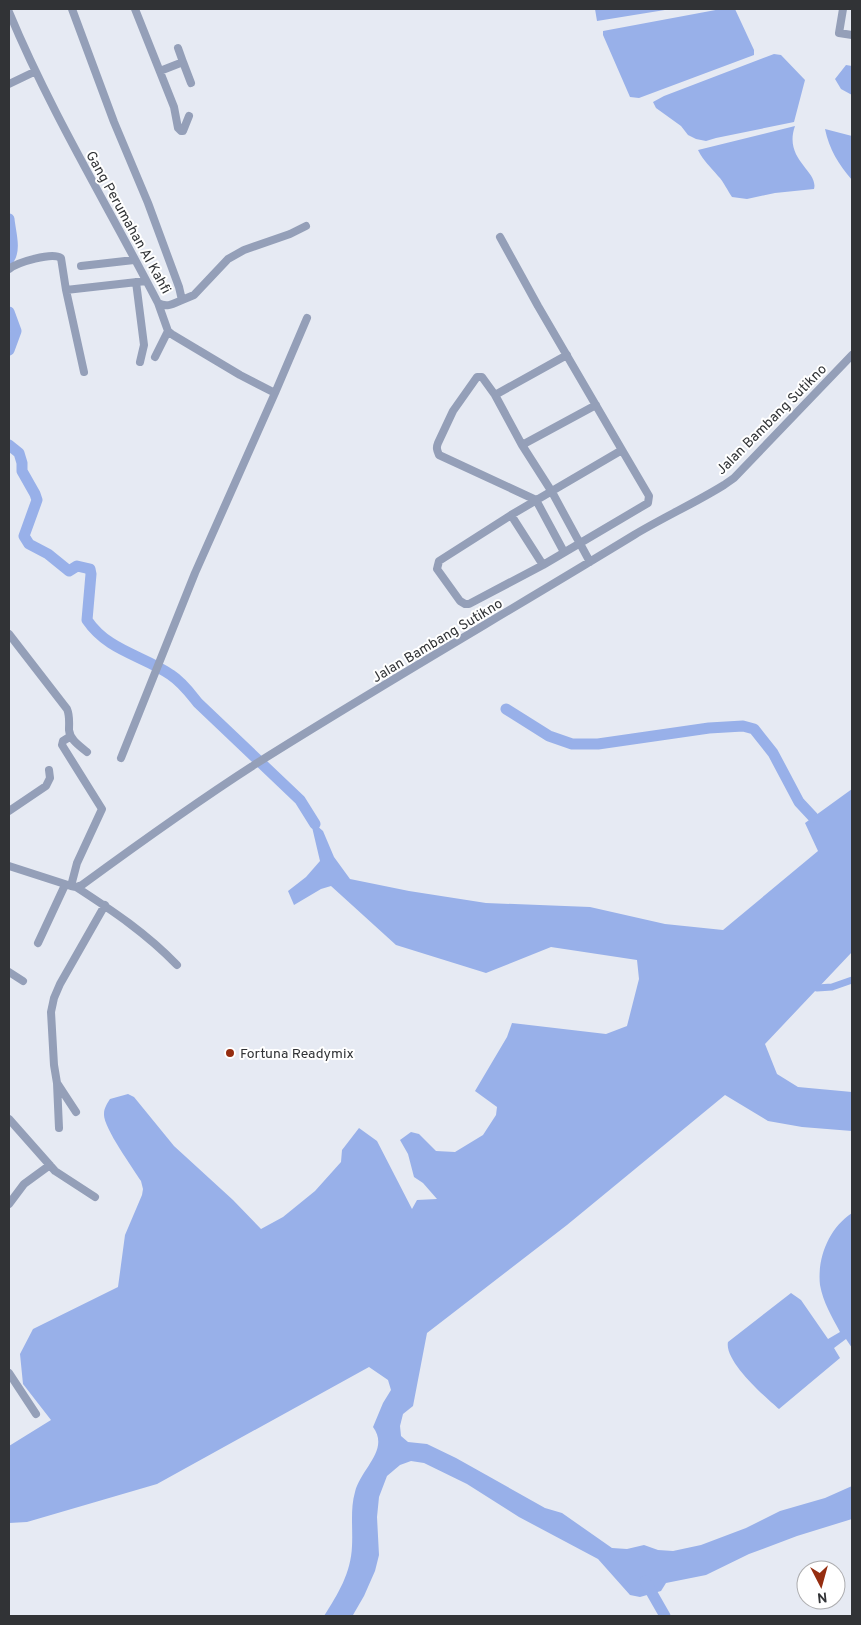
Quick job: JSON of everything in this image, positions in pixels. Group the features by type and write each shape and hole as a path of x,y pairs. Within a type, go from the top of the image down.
{"street":[{"name":"Gang Perumahan Al Kahfi","path":"9,12 34,72 134,260 158,303 163,306 170,306 182,300 172,265 114,122 72,9"},
{"path":"135,9 174,107 178,128 181,131 184,131 186,128 190,116"},
{"path":"843,9 839,32 852,35"},
{"path":"178,48 191,83"},
{"path":"160,71 183,62"},
{"path":"9,84 34,72"},
{"path":"182,300 194,295 228,259 244,250 290,234 306,226"},
{"path":"500,237 649,496 649,501 543,565 469,604 460,601 437,569 442,558 622,450"},
{"path":"9,269 27,261 59,256 84,372"},
{"path":"81,266 134,260"},
{"path":"66,290 146,281"},
{"path":"136,282 144,345 140,362"},
{"path":"158,303 168,330 173,335 275,393"},
{"path":"121,758 195,573 307,318"},
{"path":"155,357 168,330"},
{"path":"495,395 567,355"},
{"name":"Jalan Bambang Sutikno","path":"71,886 265,758 454,642 547,589 648,526 712,493 729,481 852,355"},
{"path":"564,552 536,500 439,455 436,447 453,412 475,378 482,377 495,395 522,445 552,492 590,562"},
{"path":"522,445 596,405"},
{"path":"511,515 543,565"},
{"path":"9,634 67,709 71,736 87,752"},
{"path":"38,943 71,886 85,845 102,809 62,745 63,741 71,736"},
{"path":"9,812 46,786 50,778 49,770"},
{"path":"9,866 71,886 104,905 149,938 177,965"},
{"path":"58,1128 57,1083 51,1012 54,998 104,905"},
{"path":"9,972 23,981"},
{"path":"57,1083 76,1112"},
{"path":"9,1119 61,1176 95,1198"},
{"path":"9,1204 24,1184 50,1165"},
{"path":"9,1373 36,1414"}],"water":[{"path":"595,9 671,9 597,21"},
{"path":"721,9 735,9 754,50 754,55 639,98 630,97 603,35 603,31"},
{"path":"774,54 781,55 805,80 794,122 706,141 688,135 681,126 656,108 653,102 664,96"},
{"path":"846,65 852,66 852,95 841,89 835,79"},
{"path":"795,126 794,148 797,156 811,176 814,189 775,193 747,199 732,197 698,150"},
{"path":"825,129 852,136 852,180 835,156"},
{"path":"852,789 852,952 765,1044 777,1074 798,1087 852,1092 852,1131 802,1127 768,1121 725,1095 567,1225 427,1333 413,1406 403,1414 400,1426 401,1436 408,1442 427,1444 456,1458 545,1508 562,1513 612,1548 627,1549 644,1545 658,1550 673,1551 701,1545 746,1528 780,1511 825,1498 852,1486 852,1519 797,1536 749,1554 706,1575 666,1583 661,1591 640,1597 630,1595 598,1559 519,1517 467,1484 424,1463 411,1461 400,1465 387,1476 379,1497 377,1517 379,1555 375,1571 364,1596 353,1615 324,1616 339,1591 349,1565 355,1492 376,1451 377,1435 373,1427 383,1403 391,1390 388,1380 369,1367 157,1484 27,1522 9,1523 9,1446 51,1420 23,1384 20,1354 33,1329 118,1287 125,1235 142,1195 141,1181 113,1137 105,1120 104,1114 110,1099 128,1094 134,1097 174,1146 233,1200 261,1229 283,1217 315,1191 341,1162 342,1150 359,1128 377,1141 412,1209 417,1200 437,1199 423,1183 414,1177 408,1154 400,1140 411,1132 419,1134 436,1151 455,1152 483,1135 496,1115 497,1107 475,1091 507,1037 512,1023 606,1034 627,1026 639,979 637,960 551,947 486,973 396,945 331,886 321,889 294,905 288,891 306,877 320,861 312,827 315,824 323,831 334,857 350,879 409,891 486,903 590,907 665,924 723,930 818,851 805,823"},
{"path":"852,1213 852,1348 846,1339 834,1348 840,1358 779,1409 756,1388 732,1359 728,1350 728,1342 791,1293 801,1300 828,1339 840,1332 821,1291 820,1264 831,1235 844,1219"}],"waterway":[{"path":"9,219 12,245 9,259"},
{"path":"9,312 16,331 9,350"},
{"path":"9,445 19,453 22,471 37,500 24,536 29,544 48,554 69,571 77,566 90,569 87,620 95,630 115,646 160,668 179,681 198,703 300,800 315,824"},
{"path":"506,709 549,736 572,744 598,744 709,728 743,726 754,729 773,753 799,802 813,817"},
{"path":"817,988 832,987 852,980"},
{"path":"645,1581 665,1616"}],"place":[{"name":"Fortuna Readymix","path":"230,1053"}]}
